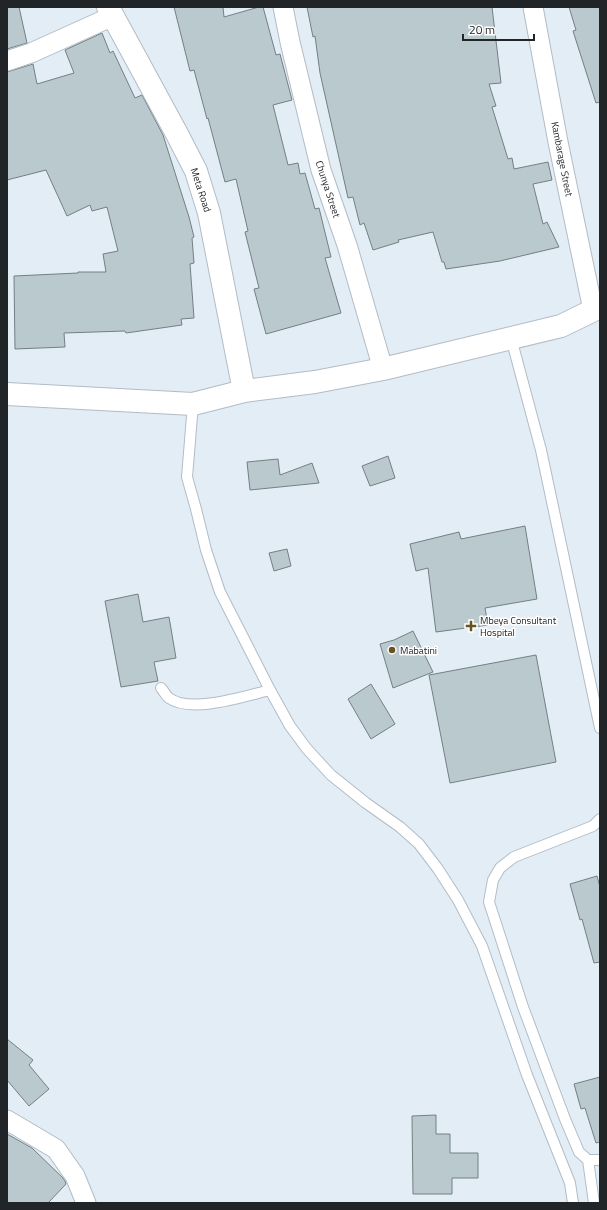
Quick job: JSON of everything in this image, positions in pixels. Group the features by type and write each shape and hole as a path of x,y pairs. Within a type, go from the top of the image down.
{"main road":[{"name":"Meta Road","path":"111,12 174,127 196,171 209,213 244,391"},
{"path":"7,394 193,404 244,391 315,382 383,369 561,326 596,308"}],"street":[{"name":"Chunya Street","path":"284,7 290,42 321,170 347,245 383,369"},
{"name":"Kambarage Street","path":"533,7 558,142 596,308"},
{"path":"7,61 31,53 111,12"},
{"path":"7,1120 56,1149 75,1176 86,1203"}],"lane":[{"path":"511,338 541,450 600,728"},
{"path":"193,404 187,477 206,550 220,592 290,726 331,775 366,803 400,827 419,844 438,869 458,900 482,946 528,1076 570,1183 574,1203"},
{"path":"161,688 168,697 176,702 189,705 210,704 270,690"},
{"path":"594,1203 588,1160 579,1152 565,1119 523,1007 489,902 493,880 500,868 514,857 593,826 600,819"},
{"path":"588,1160 600,1160"}],"building":[{"path":"7,7 19,7 27,43 7,49"},
{"path":"174,7 223,7 224,17 263,7 276,55 280,54 292,100 273,105 288,165 298,163 300,174 305,173 315,209 319,208 331,257 325,258 341,313 266,334 254,289 259,288 245,232 248,231 236,179 225,182 194,70 190,71"},
{"path":"307,7 492,7 501,83 489,84 496,106 492,107 508,159 512,158 514,169 548,162 552,180 533,184 543,224 547,222 559,247 500,261 446,269 444,262 442,262 433,232 398,240 399,242 373,250 364,223 360,225 353,197 348,198 320,73 315,36 313,37"},
{"path":"569,7 600,7 600,102 596,103 573,31 576,30"},
{"path":"102,33 110,53 113,51 135,98 142,95 163,135 194,237 192,238 194,263 190,264 194,318 181,319 182,325 126,333 125,331 64,333 65,347 15,349 14,276 78,272 106,272 103,254 118,251 107,207 92,211 90,205 67,216 46,170 7,180 7,72 33,64 37,84 74,73 65,50"},
{"path":"388,456 395,478 370,486 362,466"},
{"path":"278,459 280,475 312,463 319,483 250,490 247,462"},
{"path":"525,526 537,599 485,608 488,625 436,632 428,568 416,571 410,544 459,532 461,539"},
{"path":"287,549 291,566 274,571 269,553"},
{"path":"138,594 143,622 169,617 176,658 154,662 158,681 121,687 105,601"},
{"path":"413,631 433,672 393,688 380,644 394,640"},
{"path":"536,655 556,762 450,783 429,675"},
{"path":"371,684 395,724 371,739 348,699"},
{"path":"597,876 600,887 600,962 594,963 582,919 580,920 570,884"},
{"path":"7,1039 33,1060 29,1065 49,1089 29,1106 7,1080"},
{"path":"600,1077 600,1142 596,1143 585,1108 581,1109 574,1084"},
{"path":"436,1115 436,1134 450,1134 450,1153 478,1153 478,1178 452,1178 452,1194 413,1194 412,1116"},
{"path":"7,1134 32,1148 65,1181 66,1184 48,1203 7,1203"}],"place":[{"name":"Mbeya Consultant Hospital","path":"471,626"},
{"name":"Mabatini","path":"392,650"}]}
